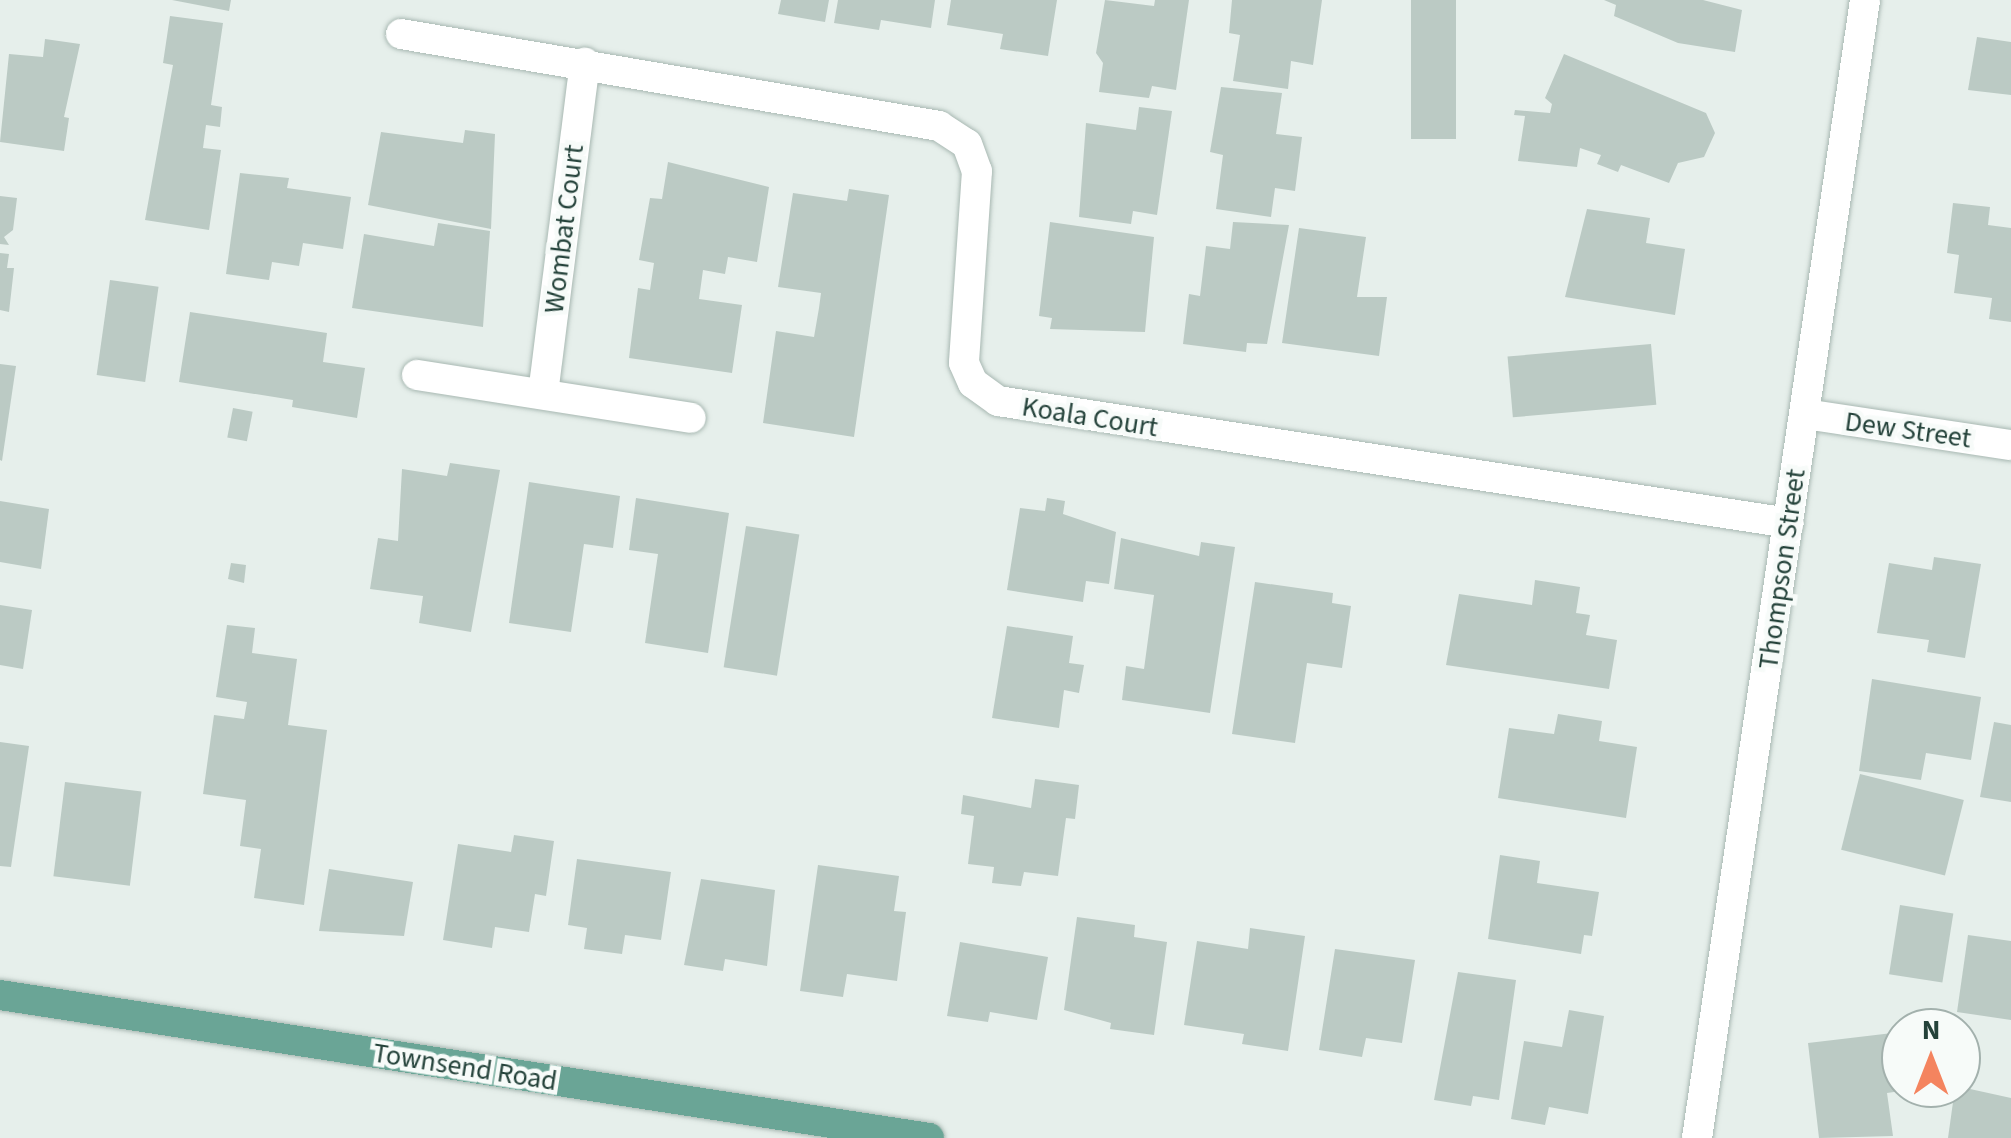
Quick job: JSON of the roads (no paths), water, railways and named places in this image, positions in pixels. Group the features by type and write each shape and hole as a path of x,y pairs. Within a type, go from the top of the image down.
{"main road":[{"name":"Townsend Road","path":"0,995 930,1138"}],"street":[{"name":"Thompson Street","path":"1697,1138 1865,0"},
{"name":"Koala Court","path":"401,34 905,116 967,144 978,200 964,362 972,383 998,401 1789,523"},
{"name":"Wombat Court","path":"543,394 585,63"},
{"path":"417,376 691,418"},
{"name":"Dew Street","path":"1805,414 2011,445"}]}
